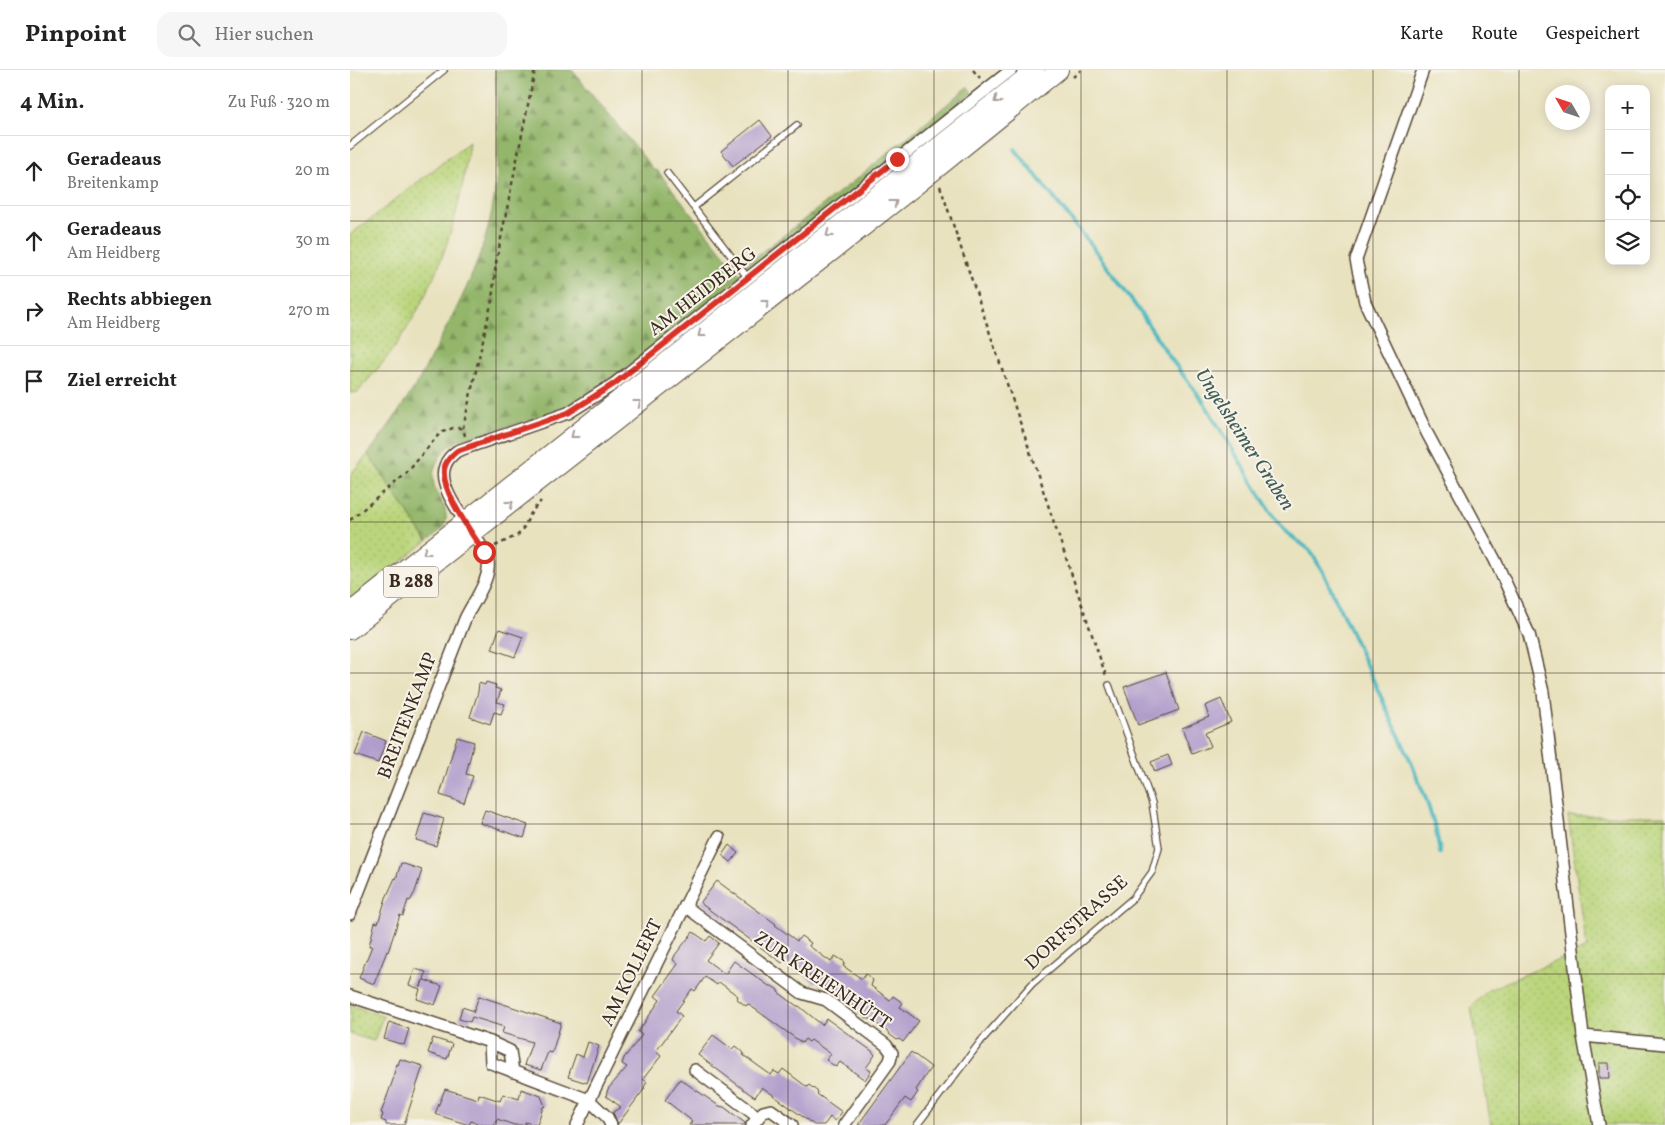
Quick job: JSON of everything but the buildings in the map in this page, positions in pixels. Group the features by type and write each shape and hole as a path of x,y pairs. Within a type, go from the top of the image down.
{"main road":[{"name":"B 288","path":"350,630 468,528 1036,70"},
{"name":"B 288","path":"350,612 468,528 905,194 1058,70"}],"street":[{"name":"AM HEIDBERG","path":"468,528 452,501 443,477 444,466 457,451 568,413 614,384 1011,70"},
{"path":"1423,70 1356,260 1364,302 1427,433 1495,560 1529,634 1543,692 1583,1036 1599,1125"},
{"name":"BREITENKAMP","path":"350,914 465,618 486,578 488,563 484,552 468,528"},
{"name":"AM KOLLERT","path":"577,1125 719,837"},
{"name":"ZUR KREIENHÜTT","path":"685,906 802,993 826,1000 886,1045 892,1053 890,1061 844,1125"},
{"path":"350,996 490,1042 510,1052 513,1072"},
{"path":"1583,1036 1665,1044"},
{"path":"490,1042 491,1063 589,1100 607,1117 610,1125"},
{"path":"695,1070 755,1121 763,1112 771,1110 792,1125"}],"lane":[{"path":"350,146 444,70"},
{"path":"694,207 798,125"},
{"path":"667,173 748,278"},
{"name":"DORFSTRASSE","path":"917,1125 981,1041 1032,984 1133,898 1152,872 1159,848 1152,803 1109,685"}],"path":[{"path":"350,520 406,474 440,433 453,428 463,428 492,300 496,263 534,70"},
{"path":"940,186 1109,685"}],"green space":[{"path":"495,70 572,70 655,171 657,170 741,276 625,368 580,399 540,417 460,440 447,448 436,465 433,478 436,491 443,504 446,519 444,526 439,532 427,541 368,454 399,411 425,369 461,299 483,246 492,210 497,176 498,130"},
{"path":"968,87 972,93 875,174 750,269 745,265 859,177"},
{"path":"469,142 454,222 436,273 412,321 397,344 358,392 350,393 350,235"},
{"path":"368,454 427,541 350,602 350,475"},
{"path":"1568,816 1665,816 1665,1125 1491,1125 1471,1007 1488,990 1587,948"},
{"path":"350,1005 383,1016 374,1041 350,1034"}],"waterway":[{"name":"Ungelsheimer Graben","path":"1015,149 1092,246 1138,309 1171,359 1203,401 1275,519 1287,533 1310,550 1323,572 1408,755 1426,799 1436,830 1440,853"}],"route":[{"path":"484,552 452,501 443,477 444,466 449,458 457,451 568,413 614,384 897,159"}]}
